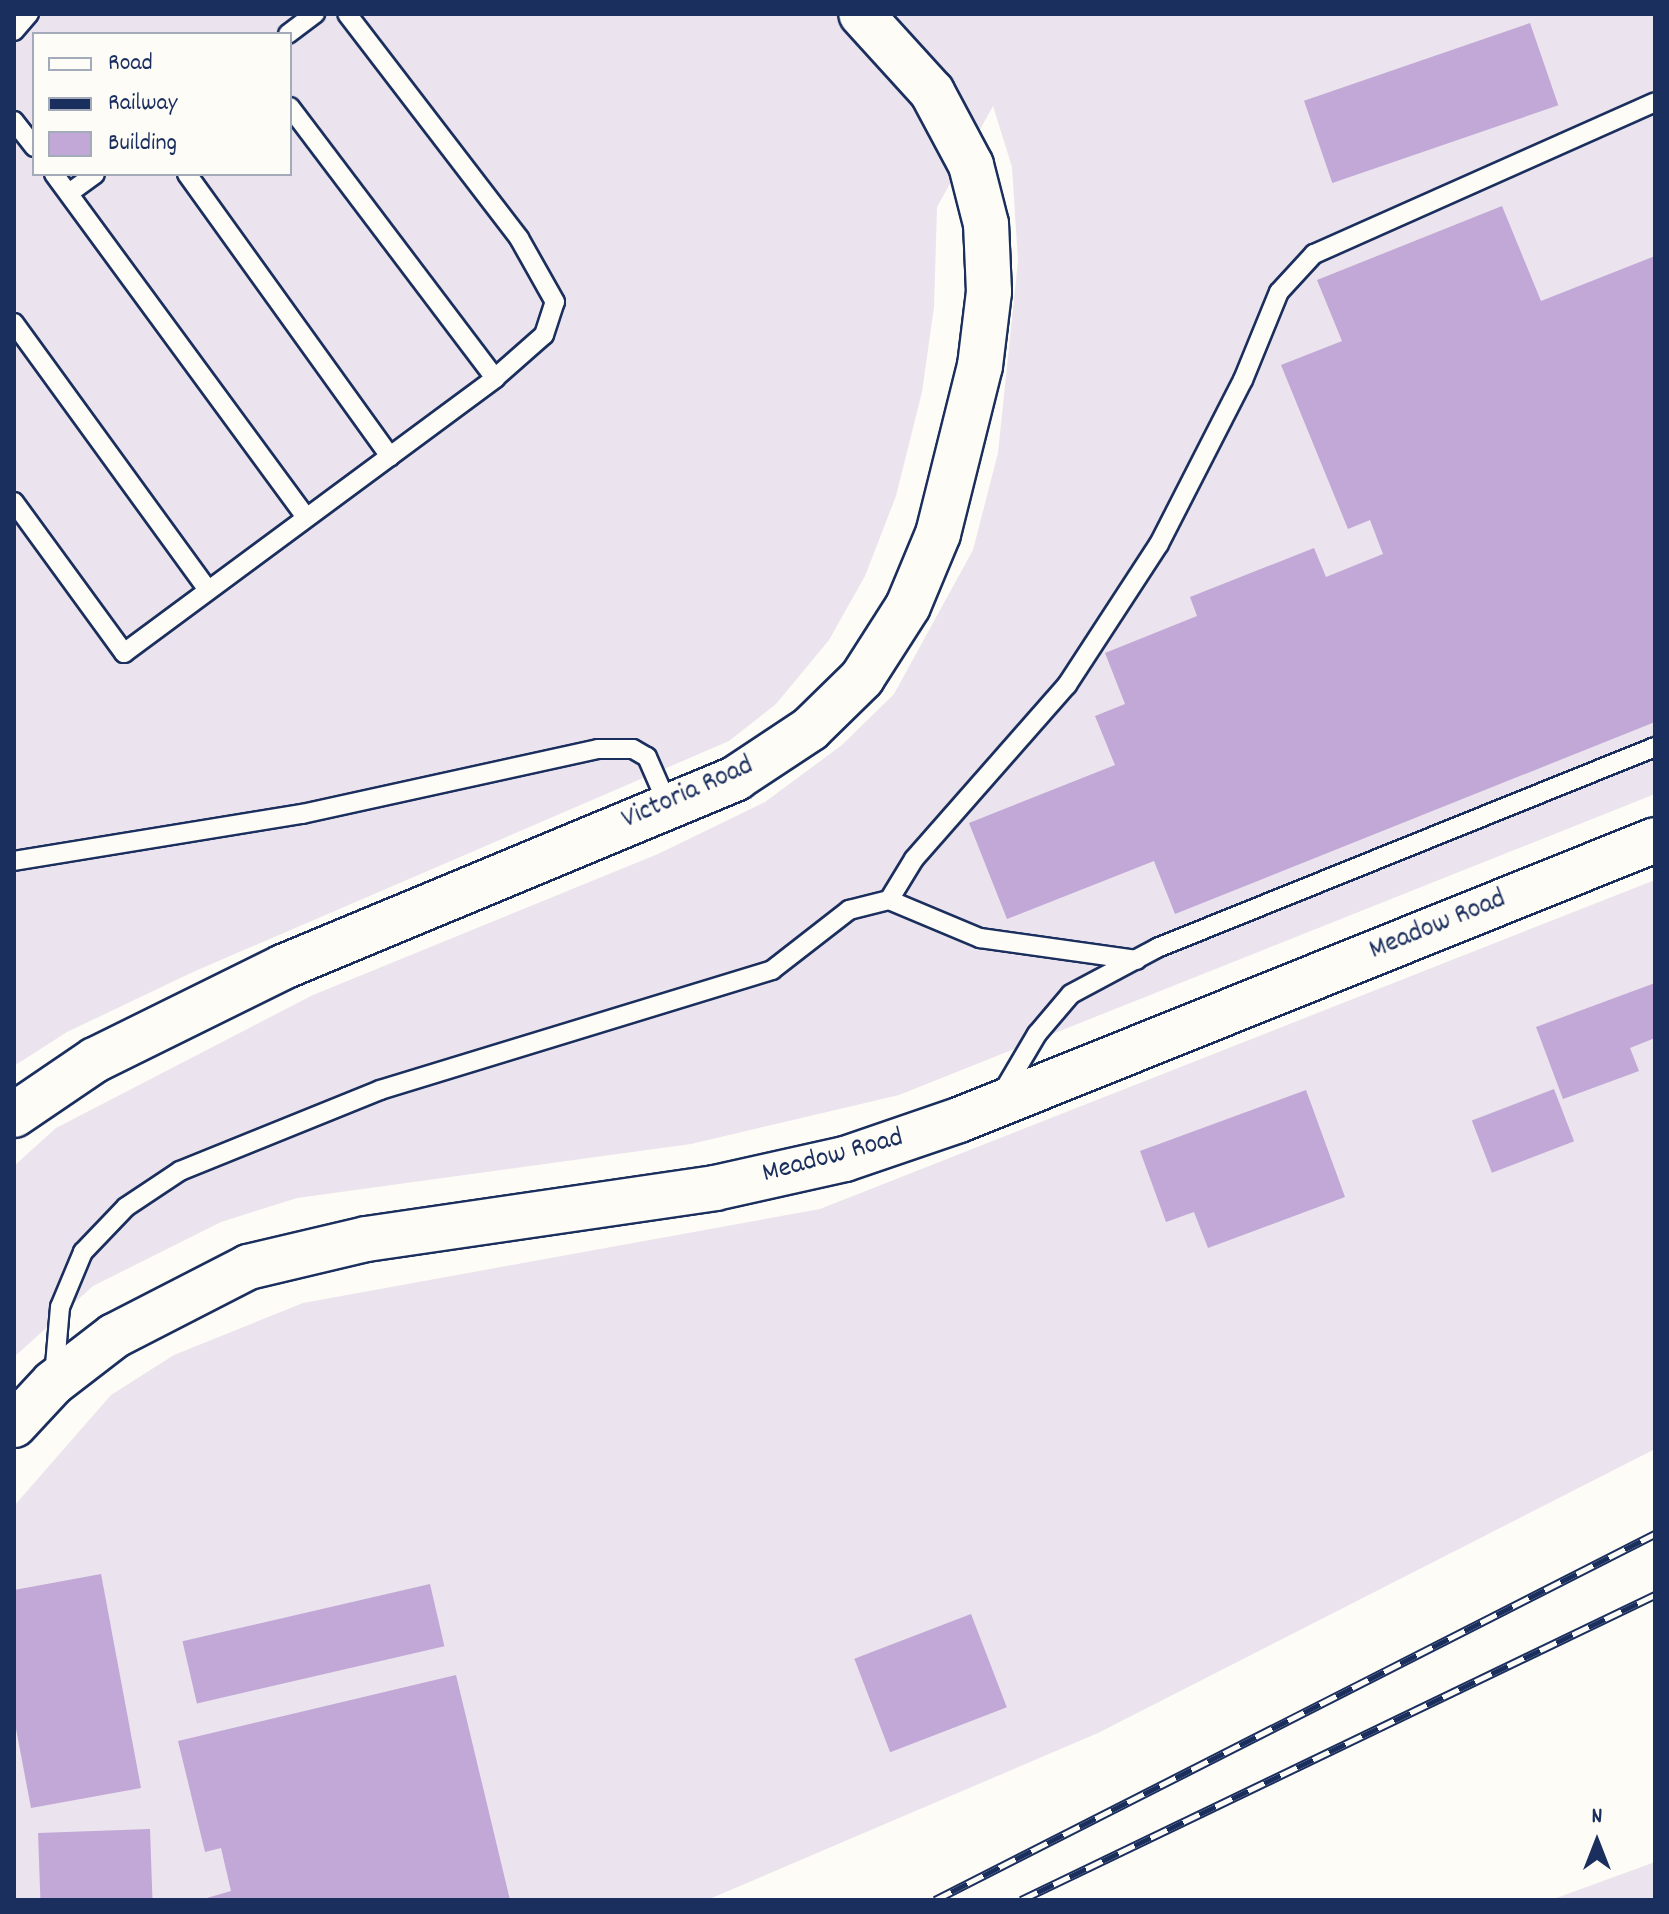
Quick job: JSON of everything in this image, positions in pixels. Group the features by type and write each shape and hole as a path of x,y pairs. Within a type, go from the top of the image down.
{"main road":[{"name":"Victoria Road","path":"14,1115 95,1060 283,967 736,778 787,746 862,678 922,576 960,452 985,322 986,224 971,165 932,92 861,14"},
{"name":"Meadow Road","path":"14,1425 53,1383 152,1311 248,1267 366,1239 715,1188 845,1159 996,1104 1655,840"}],"lane":[{"path":"14,31 29,14"},
{"path":"291,32 315,14"},
{"path":"14,502 124,653 206,587 390,457 495,378 544,335 555,302 479,182 347,14"},
{"path":"889,900 914,859 1067,685 1159,544 1243,380 1279,292 1314,254 1655,102"},
{"path":"292,110 495,378"},
{"path":"14,121 32,144"},
{"path":"56,176 306,517"},
{"path":"69,193 92,176"},
{"path":"188,176 390,457"},
{"path":"14,323 206,587"},
{"path":"996,1104 1037,1034 1071,994 1136,960 1655,747"},
{"path":"14,861 302,814 598,749 633,749 647,757 668,805"},
{"path":"53,1383 60,1307 83,1252 126,1207 180,1171 380,1090 772,970 849,910 889,900 980,938 1136,960"}],"shaded area":[{"path":"14,14 1655,14 1655,794 899,1095 691,1144 297,1198 221,1222 93,1286 14,1357 14,1166 56,1128 313,995 658,854 765,802 842,745 894,694 973,550 998,453 1018,261 1012,167 993,106 937,207 934,307 922,392 896,496 865,576 829,640 776,704 729,741 193,972 67,1032 14,1066"},
{"path":"1655,880 1655,1449 1098,1733 707,1900 14,1900 14,1506 111,1395 174,1355 303,1303 820,1209"},
{"path":"1655,1862 1655,1900 1551,1900"}],"building":[{"path":"1530,23 1558,105 1332,183 1304,101"},
{"path":"1502,206 1541,301 1655,256 1655,722 1175,914 1154,861 1007,919 969,823 1115,765 1095,716 1125,704 1105,653 1197,616 1190,597 1314,548 1326,577 1383,554 1370,520 1348,529 1281,365 1342,341 1317,280"},
{"path":"1655,983 1655,1038 1630,1048 1639,1071 1563,1099 1536,1027"},
{"path":"1554,1089 1574,1141 1492,1173 1472,1121"},
{"path":"1306,1090 1345,1197 1208,1248 1194,1212 1166,1222 1140,1151"},
{"path":"101,1574 141,1788 31,1808 14,1718 14,1590"},
{"path":"430,1584 444,1646 197,1703 183,1641"},
{"path":"971,1614 1007,1707 890,1752 854,1659"},
{"path":"456,1675 510,1900 200,1900 231,1891 221,1848 205,1852 178,1741"},
{"path":"150,1829 152,1900 40,1900 38,1833"}],"railway":[{"path":"935,1900 1655,1534"},
{"path":"1021,1900 1655,1595"}]}
